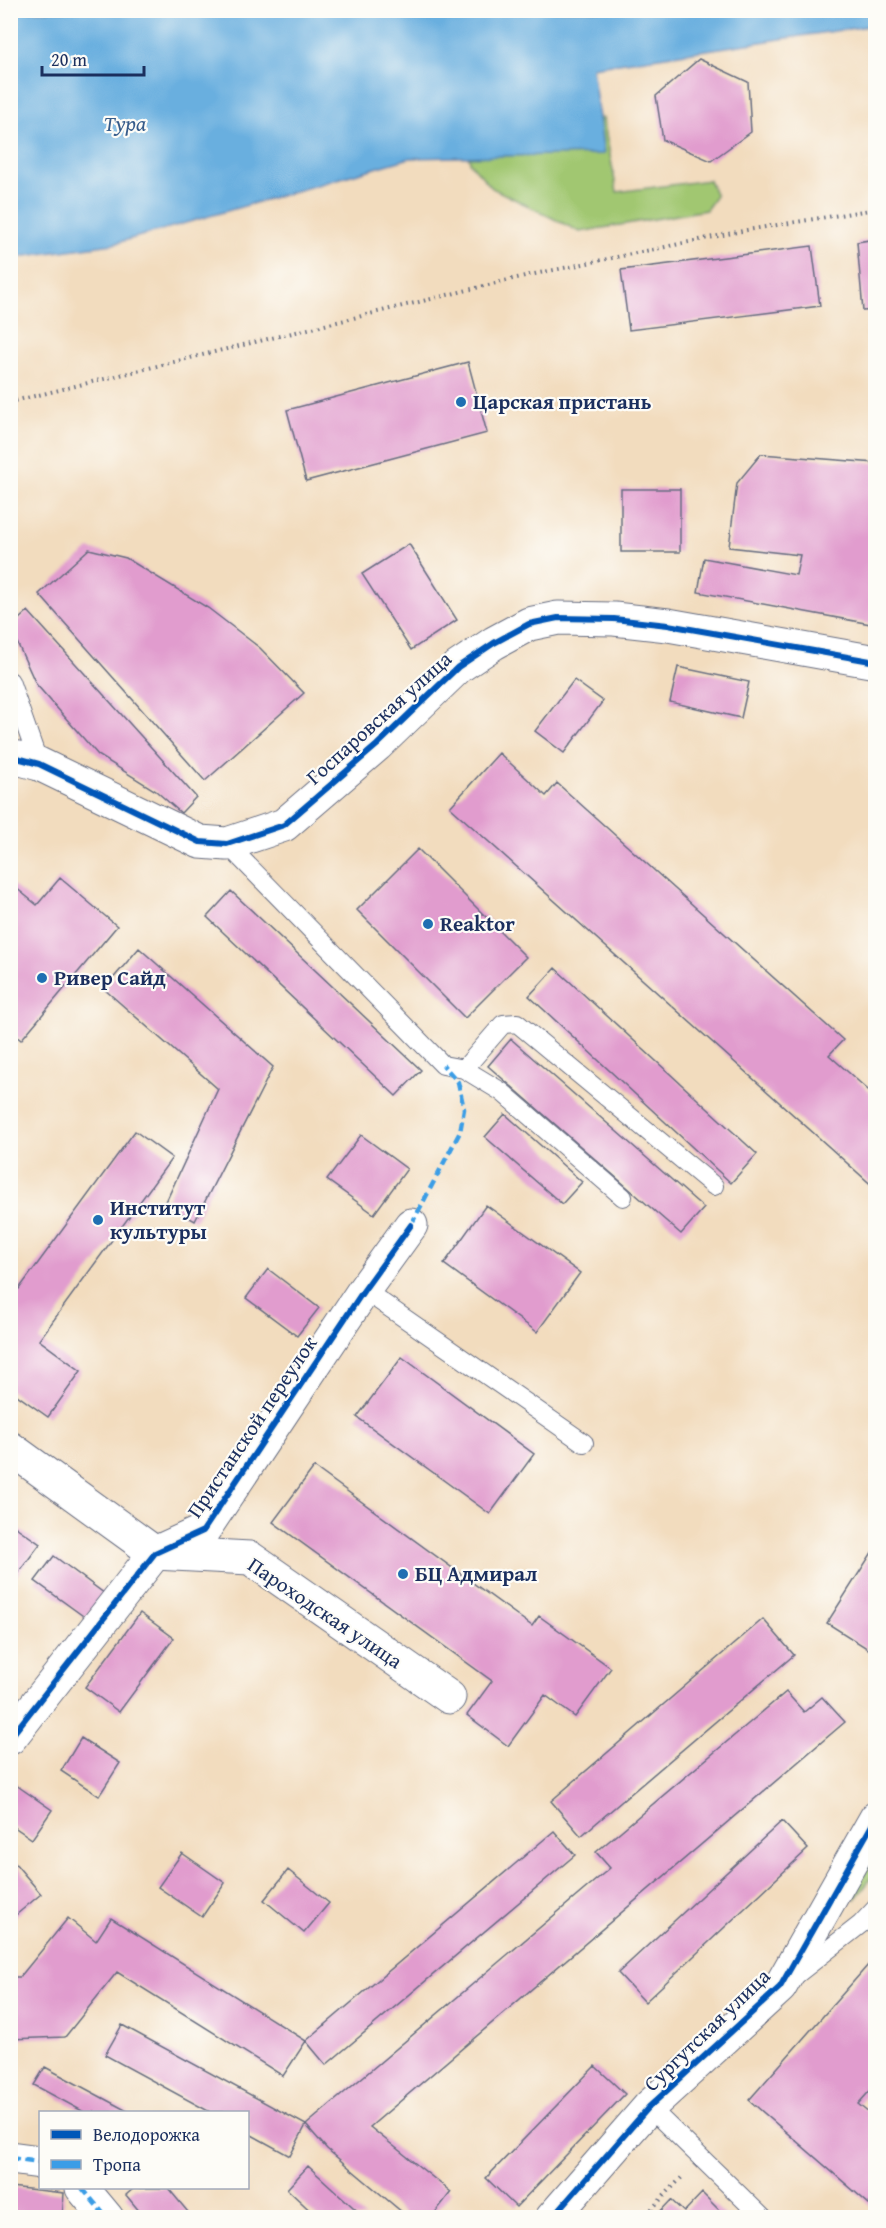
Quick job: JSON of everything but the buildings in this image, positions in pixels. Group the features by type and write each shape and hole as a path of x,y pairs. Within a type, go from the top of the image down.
{"street":[{"name":"Госпаровская улица","path":"226,844 284,825 377,745 458,667 494,643 529,624 558,618 614,619 657,624 876,662"},
{"path":"25,760 200,842 226,844"},
{"name":"Пристанской переулок","path":"10,1738 155,1553 203,1531 364,1290 411,1225"},
{"path":"10,1448 155,1553"},
{"name":"Пароходская улица","path":"155,1553 250,1558 449,1697"},
{"name":"Сургутская улица","path":"552,2217 649,2108 780,1987 876,1818"},
{"path":"10,2158 39,2162"},
{"path":"84,2189 107,2217"}],"lane":[{"path":"10,681 25,760"},
{"path":"226,844 443,1065 464,1069 502,1092 623,1197"},
{"path":"464,1069 503,1024 517,1023 714,1186"},
{"path":"364,1290 584,1443"},
{"path":"780,1987 861,1924 876,1908"},
{"path":"649,2108 763,2217"}],"path":[{"path":"10,402 525,276 747,230 876,209"},
{"path":"643,2217 690,2169"}],"green space":[{"path":"603,118 617,192 709,180 716,196 706,210 580,232 492,188 470,163 468,146 477,127"},
{"path":"875,1850 875,1874 855,1899 854,1894"}],"water":[{"name":"Тура","path":"875,10 875,25 592,67 604,154 410,158 113,244 11,258 11,11"}],"marked path":[{"path":"411,1225 460,1132 464,1109 458,1082 443,1065"},
{"path":"10,2158 39,2162"},
{"path":"83,2189 107,2218"}],"cycle path":[{"path":"10,756 39,764 200,842 227,844 284,825 377,745 458,667 494,643 529,624 558,618 614,619 668,625 876,662"},
{"path":"10,1738 155,1553 203,1531 364,1290 411,1225"},
{"path":"552,2218 649,2107 780,1987 876,1818"}],"place":[{"name":"Царская пристань","path":"461,402"},
{"name":"Reaktor","path":"428,924"},
{"name":"Ривер Сайд","path":"42,978"},
{"name":"Институт культуры","path":"98,1220"},
{"name":"БЦ Адмирал","path":"403,1574"}]}
